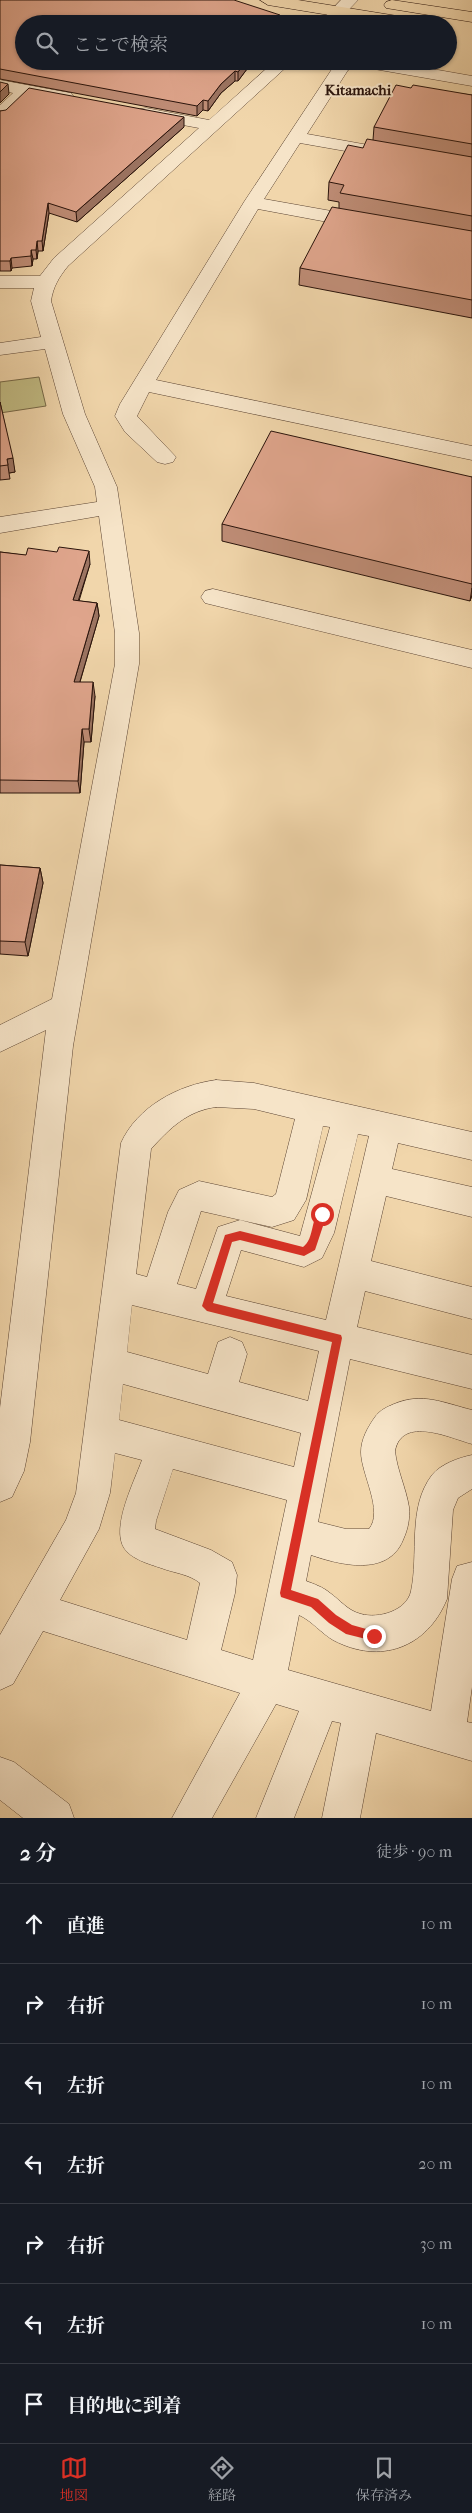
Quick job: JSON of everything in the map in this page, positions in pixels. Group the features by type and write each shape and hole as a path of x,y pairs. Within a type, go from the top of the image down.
{"highway":[{"path":"268,0 344,6 380,15"},
{"path":"364,0 472,17"},
{"path":"457,30 472,33"}],"street":[{"path":"335,15 344,6"},
{"path":"0,1485 7,1471 13,1442 58,1046 127,664 127,633 106,487 74,414 41,301 44,282 61,262 275,70"},
{"path":"165,457 133,427 126,416 143,384 253,202 339,70"},
{"path":"408,70 472,81"},
{"path":"0,85 84,101"},
{"path":"0,114 26,90"},
{"path":"130,110 214,126"},
{"path":"295,137 403,156"},
{"path":"253,202 386,227"},
{"path":"0,282 44,282"},
{"path":"0,349 53,342"},
{"path":"143,384 472,453"},
{"path":"0,525 110,507"},
{"path":"213,597 472,659"},
{"path":"0,1039 66,1006"},
{"path":"0,1671 81,1529 93,1493 102,1432 117,1285 136,1143 177,1103 202,1094 219,1093 254,1096 472,1146"},
{"path":"157,1294 190,1200 199,1196 272,1212 283,1210 290,1200 312,1110"},
{"path":"207,1306 229,1238 240,1235 304,1252 311,1247 318,1233 347,1118"},
{"path":"191,1818 266,1683 352,1272 386,1127"},
{"path":"373,1179 472,1202"},
{"path":"352,1272 472,1303"},
{"path":"117,1285 472,1372"},
{"path":"219,1394 230,1354"},
{"path":"109,1364 320,1421"},
{"path":"297,1533 355,1548 369,1548 384,1542 390,1530 393,1514 386,1482 378,1463 378,1446 384,1431 394,1421 406,1415 422,1414 472,1427"},
{"path":"102,1432 306,1488"},
{"path":"163,1448 138,1520 136,1536 142,1543 193,1559 210,1567 219,1575 217,1593 200,1662"},
{"path":"285,1593 314,1603 332,1619 350,1630 374,1636 390,1634 409,1623 421,1612 429,1599 436,1511 442,1491 456,1477 472,1472"},
{"path":"34,1610 266,1683 459,1738 470,1579"},
{"path":"275,1818 322,1699"},
{"path":"341,1818 362,1710"},
{"path":"0,1776 55,1818"}],"shaded area":[{"path":"39,377 46,406 0,413 0,382"}],"building":[{"path":"0,0 234,0 280,15 15,15 15,70 239,70 238,72 235,71 221,84 208,101 203,100 197,106 0,69"},
{"path":"0,82 8,84 0,92"},
{"path":"396,85 411,88 413,85 472,95 472,144 374,127"},
{"path":"29,88 184,117 76,212 48,203 42,241 37,241 36,250 31,250 31,256 11,258 10,261 0,261 0,111 6,110"},
{"path":"367,139 472,157 472,216 340,193 344,185 329,182 348,145 363,148"},
{"path":"332,207 472,231 472,300 300,268"},
{"path":"0,402 13,458 7,459 8,465 0,466"},
{"path":"271,431 472,477 472,584 222,524"},
{"path":"59,547 89,551 73,600 97,603 74,682 93,682 89,729 82,729 78,781 0,780 0,552 26,555 28,548 57,552"},
{"path":"0,865 40,868 25,942 0,941"}],"district":[{"name":"Kitamachi","path":"358,90"}],"route":[{"path":"322,1214 318,1233 311,1247 304,1252 240,1235 229,1238 225,1245 207,1306 338,1338 285,1593 314,1603 332,1619 350,1630 374,1636"}]}
